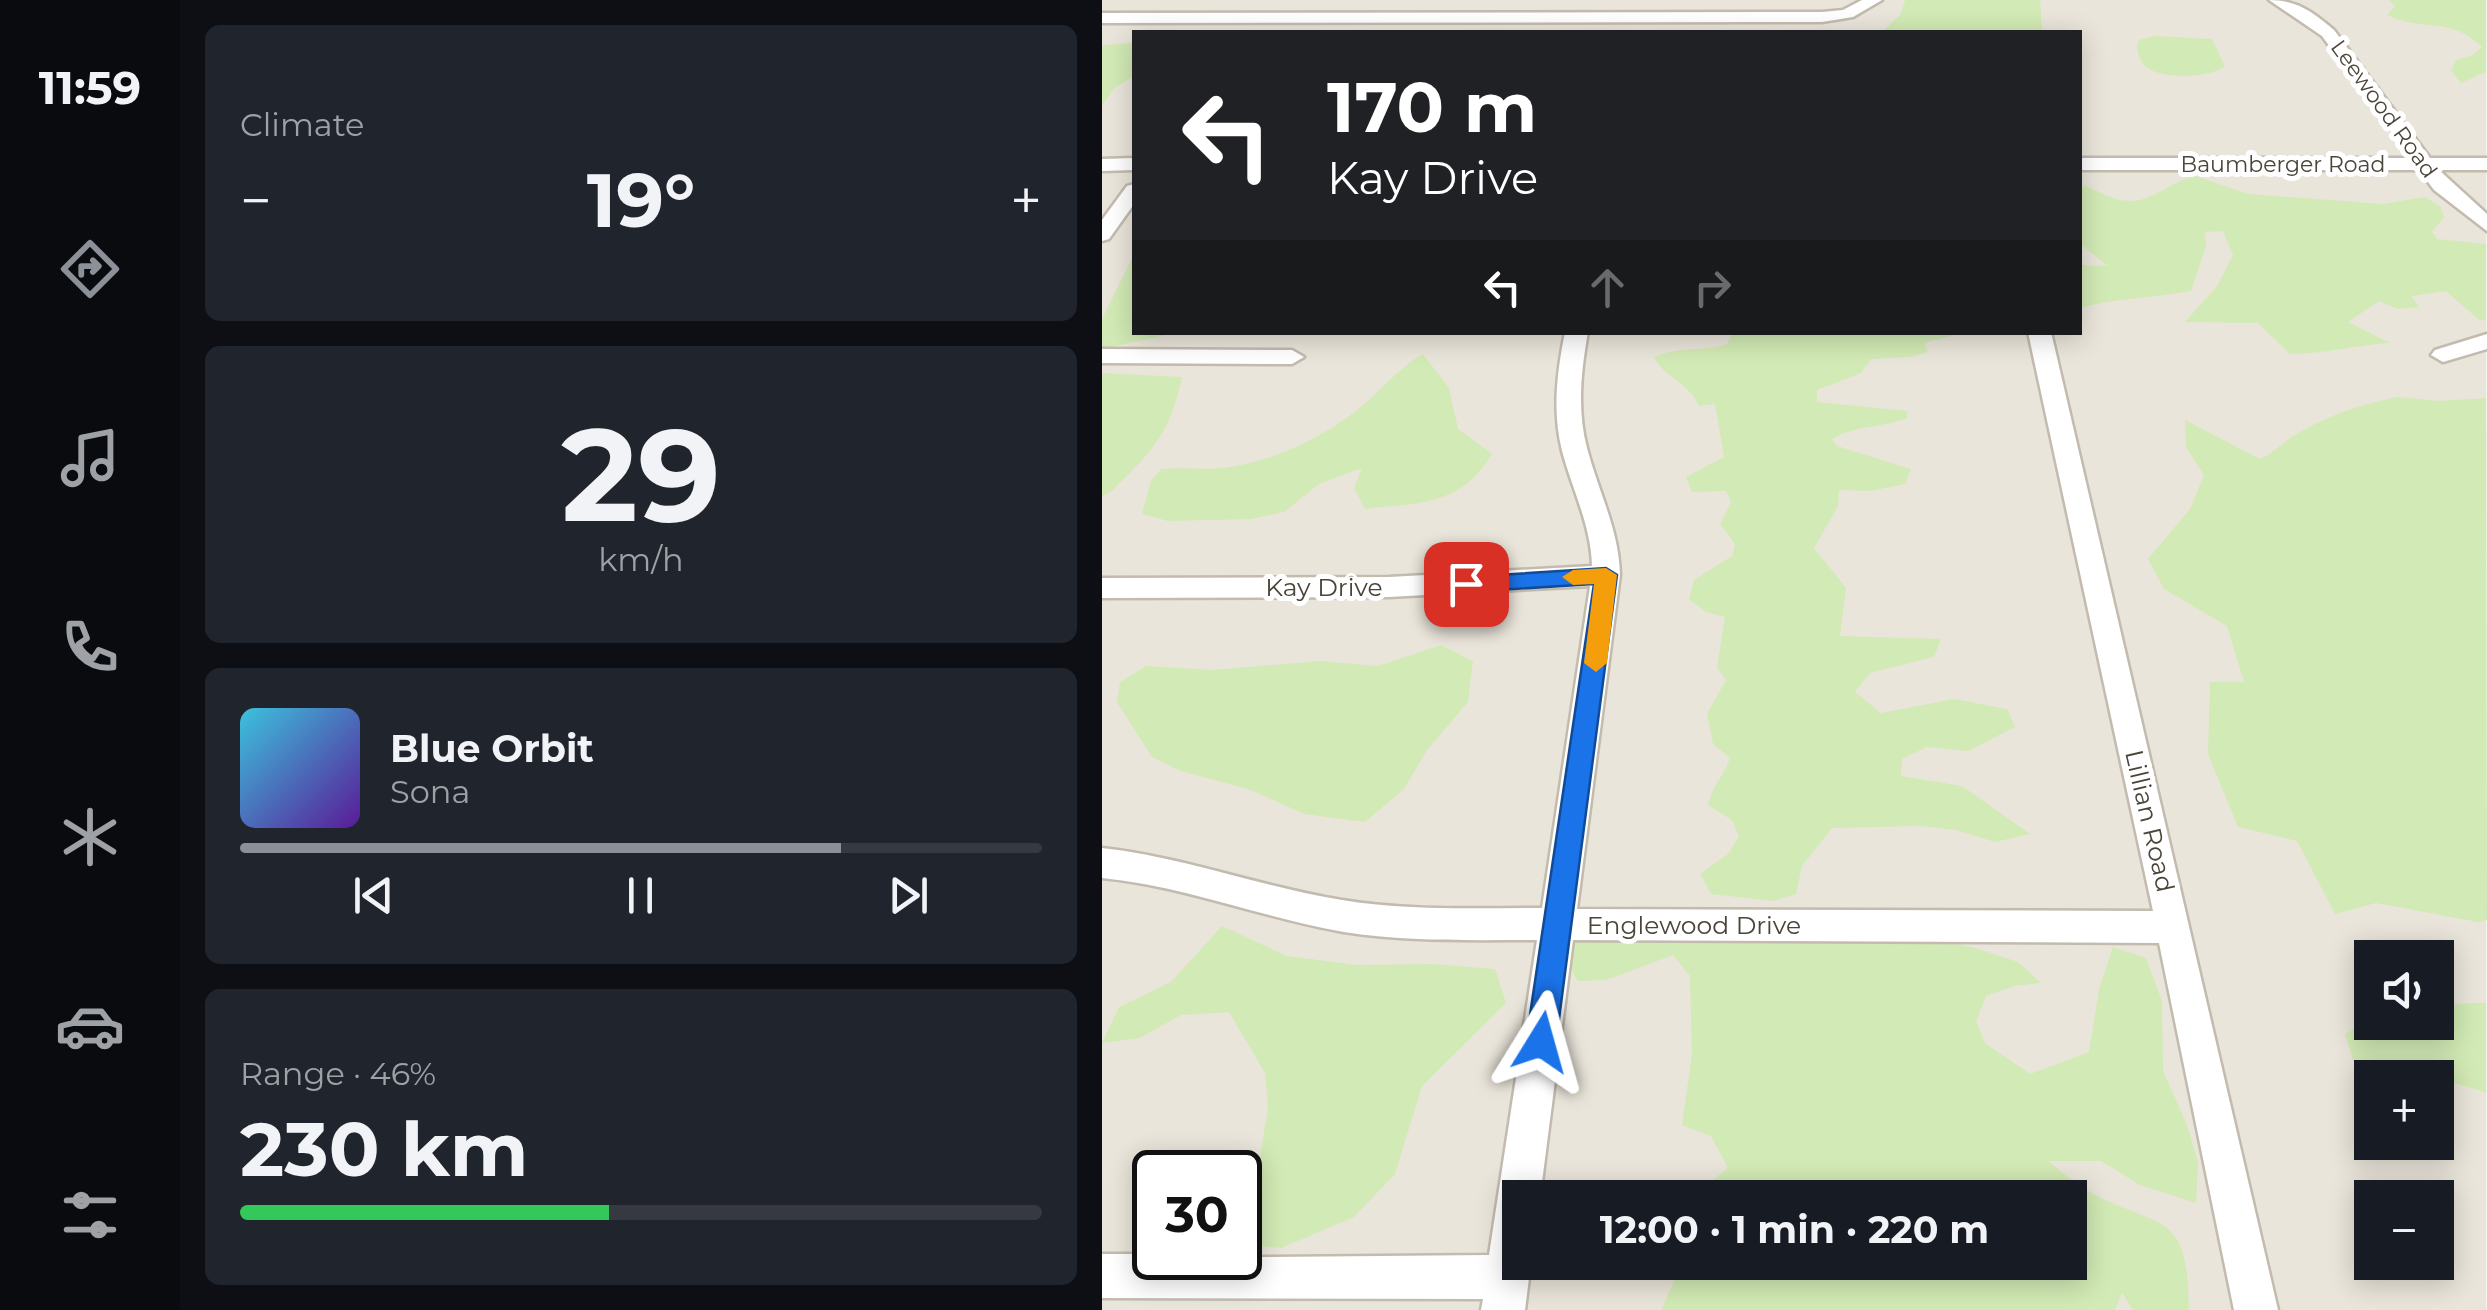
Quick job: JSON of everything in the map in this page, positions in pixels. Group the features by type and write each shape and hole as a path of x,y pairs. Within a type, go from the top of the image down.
{"street":[{"path":"1254,25 1272,0"},
{"path":"1102,18 1254,25 1822,17 1847,14 1874,0"},
{"path":"2284,3 2319,0"},
{"name":"Leewood Road","path":"2284,3 2316,22 2338,44 2422,164 2452,198 2486,226"},
{"path":"1102,165 1132,164"},
{"name":"Baumberger Road","path":"2082,164 2486,164"},
{"path":"1102,235 1132,193"},
{"path":"1102,1276 1505,1294 1606,575 1600,522 1574,449 1570,424 1570,374 1576,335"},
{"name":"Lillian Road","path":"2040,335 2256,1310"},
{"path":"2443,355 2486,341"},
{"path":"1102,356 1292,357"},
{"name":"Kay Drive","path":"1102,588 1389,587 1606,575"},
{"name":"Englewood Drive","path":"1102,863 1190,876 1278,902 1370,920 2173,927"}],"shaded area":[{"path":"1102,0 2486,0 2486,1310 1102,1310"}],"green space":[{"path":"1905,0 2040,0 2042,30 1884,30 1901,14"},
{"path":"2389,0 2486,0 2486,72 2461,83 2451,71 2456,60 2473,55 2482,47 2459,31 2387,15 2395,6"},
{"path":"2154,36 2212,39 2225,66 2186,76 2153,71 2142,63 2137,45 2139,40"},
{"path":"1132,43 1132,77 1114,88 1102,106 1102,45"},
{"path":"2193,175 2248,194 2383,204 2425,197 2440,206 2444,217 2432,232 2437,239 2486,244 2486,321 2478,319 2446,291 2411,296 2419,307 2398,309 2379,301 2348,322 2390,343 2290,354 2258,323 2185,322 2217,286 2233,255 2223,231 2205,232 2206,246 2191,291 2082,308 2082,265 2108,266 2082,246 2082,188 2085,185 2130,201 2151,196"},
{"path":"1132,258 1132,335 1167,335 1102,349 1102,319"},
{"path":"1731,335 1955,335 1924,343 1928,352 1911,357 1871,359 1861,373 1817,390 1817,402 1907,411 1907,418 1849,431 1832,439 1837,446 1911,469 1905,484 1870,491 1839,490 1838,506 1814,548 1846,588 1840,636 1941,639 1934,657 1870,673 1855,692 1881,713 1954,699 2007,709 2015,727 1968,751 1927,747 1902,759 1901,776 1962,786 2030,834 1995,842 1956,830 1920,826 1832,828 1802,866 1796,894 1773,901 1711,894 1700,874 1728,854 1739,836 1732,820 1708,805 1730,758 1713,744 1707,714 1726,680 1717,667 1725,617 1706,612 1689,599 1694,580 1732,556 1735,544 1720,524 1731,502 1726,491 1692,492 1686,477 1724,457 1715,404 1699,406 1654,357 1727,344"},
{"path":"1423,354 1449,388 1458,429 1492,454 1480,471 1452,493 1421,502 1365,509 1354,488 1362,468 1319,484 1284,512 1251,519 1168,521 1142,514 1151,481 1161,469 1224,468 1291,449 1352,414"},
{"path":"1102,373 1182,377 1171,414 1157,441 1111,492 1102,496"},
{"path":"2397,397 2439,401 2486,398 2487,920 2478,922 2376,903 2335,914 2297,841 2238,827 2208,754 2210,682 2244,682 2227,626 2164,589 2148,559 2190,509 2204,475 2186,447 2185,420 2260,459 2318,423"},
{"path":"1441,645 1473,661 1468,702 1427,750 1404,789 1365,822 1304,814 1251,790 1181,771 1152,757 1117,702 1120,682 1146,666 1213,670 1320,661 1378,666"},
{"path":"1222,926 1287,956 1357,965 1431,964 1495,969 1506,1003 1422,1086 1395,1174 1354,1217 1281,1248 1262,1246 1261,1150 1268,1107 1265,1073 1229,1012 1181,1015 1140,1038 1102,1043 1119,1007 1171,982"},
{"path":"1577,932 1769,941 1925,939 1972,947 2018,962 2041,983 2014,986 1986,996 1976,1021 1985,1043 2030,1074 2089,1052 2099,989 2113,947 2146,958 2162,1001 2163,1071 2187,1125 2198,1162 2196,1203 2140,1185 2101,1161 2048,1161 2073,1180 1713,1180 1728,1168 1711,1136 1682,1125 1692,1054 1690,976 1673,955 1606,980 1578,981 1572,969 1571,944"},
{"path":"2486,1003 2486,1093 2454,1083 2454,1060 2354,1063 2345,1034 2354,1029 2354,1040 2454,1040 2454,1005"},
{"path":"2087,1191 2168,1229 2184,1255 2189,1310 2133,1310 2122,1293 2115,1310 1661,1310 1675,1280 2087,1280"}],"slow traffic":[{"path":"1573,577 1606,575 1596,663"}],"route":[{"path":"1466,584 1606,575 1541,1042"}]}
